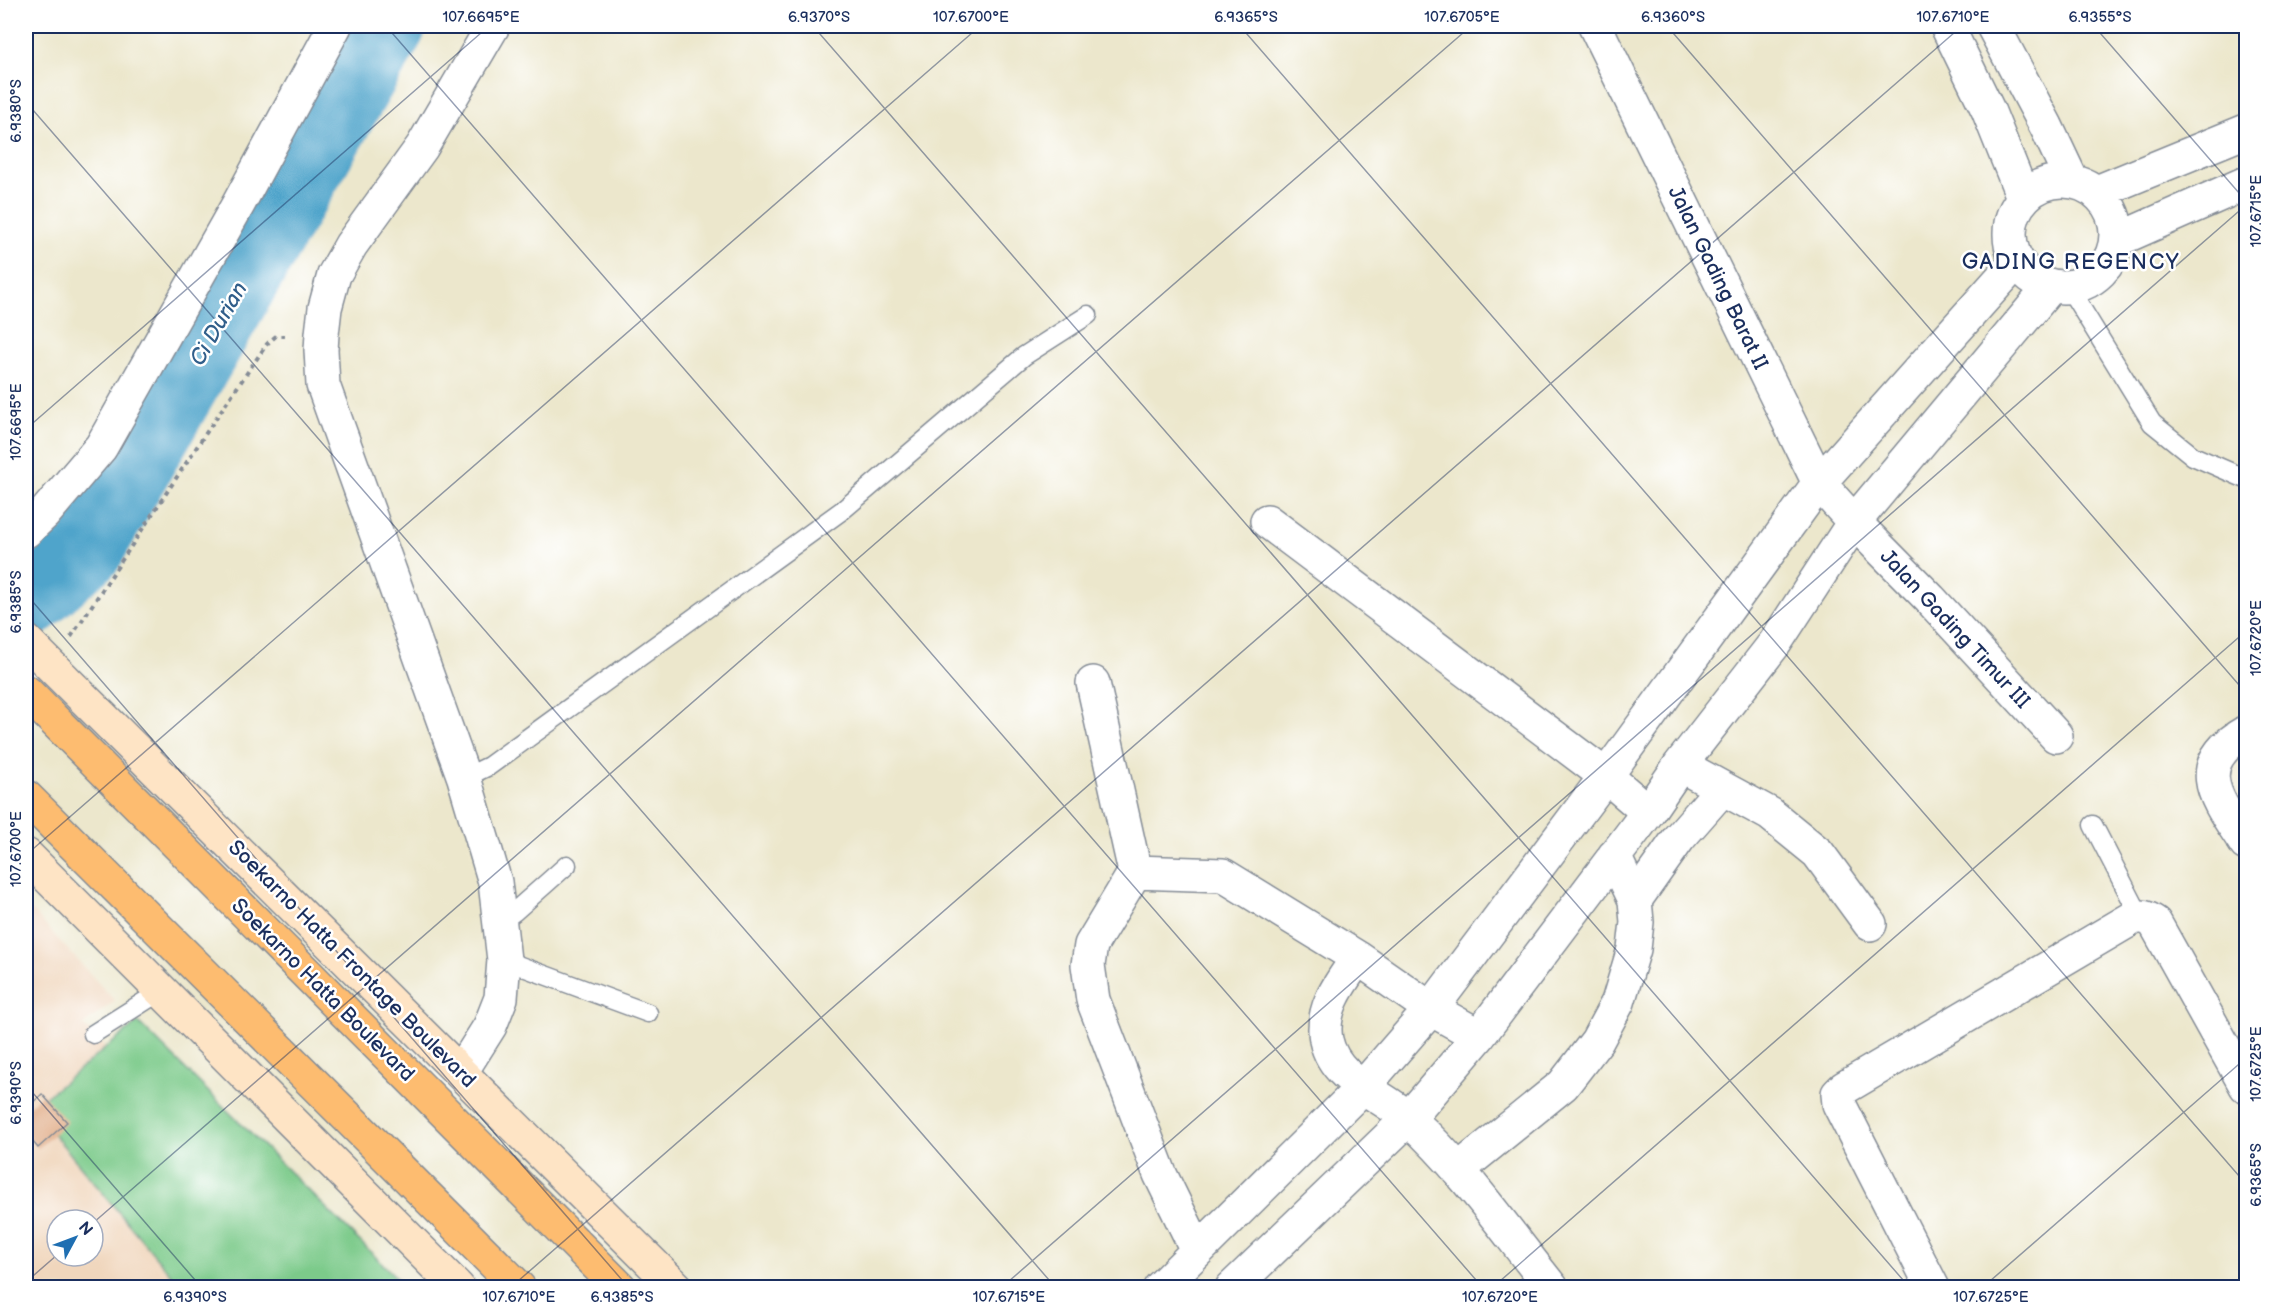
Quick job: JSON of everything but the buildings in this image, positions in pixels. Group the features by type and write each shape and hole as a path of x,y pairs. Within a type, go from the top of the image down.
{"highway":[{"name":"Soekarno Hatta Boulevard","path":"29,695 620,1287"},
{"path":"26,796 519,1287"}],"main road":[{"name":"Soekarno Hatta Frontage Boulevard","path":"26,641 677,1287"},
{"path":"26,855 458,1287"}],"street":[{"path":"26,531 44,514 101,447 239,203 335,26"},
{"path":"461,1072 490,1026 501,998 504,960 495,882 465,778 323,385 321,351 325,308 334,275 351,245 422,147 494,26"},
{"name":"Jalan Gading Barat II","path":"1595,26 1819,483 1854,522"},
{"path":"1947,26 1988,110 2023,197"},
{"path":"1993,26 2046,126 2084,187 2113,213 2117,240 2112,257 2102,273 2087,283 2060,287 2031,277 2017,261 2010,245 2010,228 2014,212 2023,197 2037,187 2054,181 2084,187 2247,131"},
{"path":"2117,240 2247,183"},
{"path":"1160,1287 1364,1086 1431,1010 1606,776 1819,483 2017,261"},
{"path":"1232,1287 1409,1119 1479,1036 1648,812 1680,765 1775,643 1854,522 2060,287"},
{"path":"1267,521 1606,776 1648,812"},
{"name":"Jalan Gading Timur III","path":"1854,522 1930,599 2056,736"},
{"path":"1093,683 1135,872 1091,945 1088,965 1093,1000 1161,1174 1197,1250"},
{"path":"2247,732 2237,738 2215,761 2212,780 2217,798 2247,844"},
{"path":"1680,765 1770,814 1818,853 1870,924"},
{"path":"1635,900 1679,838 1722,789"},
{"path":"1458,1170 1563,1085 1597,1041 1618,1002 1634,949 1637,921 1635,900 1614,856"},
{"path":"1135,872 1223,875 1358,958 1431,1010 1479,1036"},
{"path":"1926,1285 1839,1104 1840,1091 2140,916 2155,923 2247,1086"},
{"path":"1358,958 1333,994 1326,1016 1326,1040 1333,1057 1347,1076 1409,1119 1458,1170 1551,1287"}],"lane":[{"path":"2060,287 2152,423 2193,456 2247,479"},
{"path":"465,778 489,766 844,509 1024,356 1088,315"},
{"path":"2093,825 2140,916"},
{"path":"500,922 567,865"},
{"path":"504,960 648,1012"},
{"path":"93,1034 160,991"}],"path":[{"path":"51,666 267,344 276,336 322,334"}],"shaded area":[{"path":"26,904 115,1001 83,1025 348,1287 26,1287"}],"green space":[{"path":"138,1022 406,1287 181,1287 32,1108"}],"waterway":[{"name":"Ci Durian","path":"26,605 89,550 391,26"}],"district":[{"name":"GADING REGENCY","path":"2071,262"}]}
